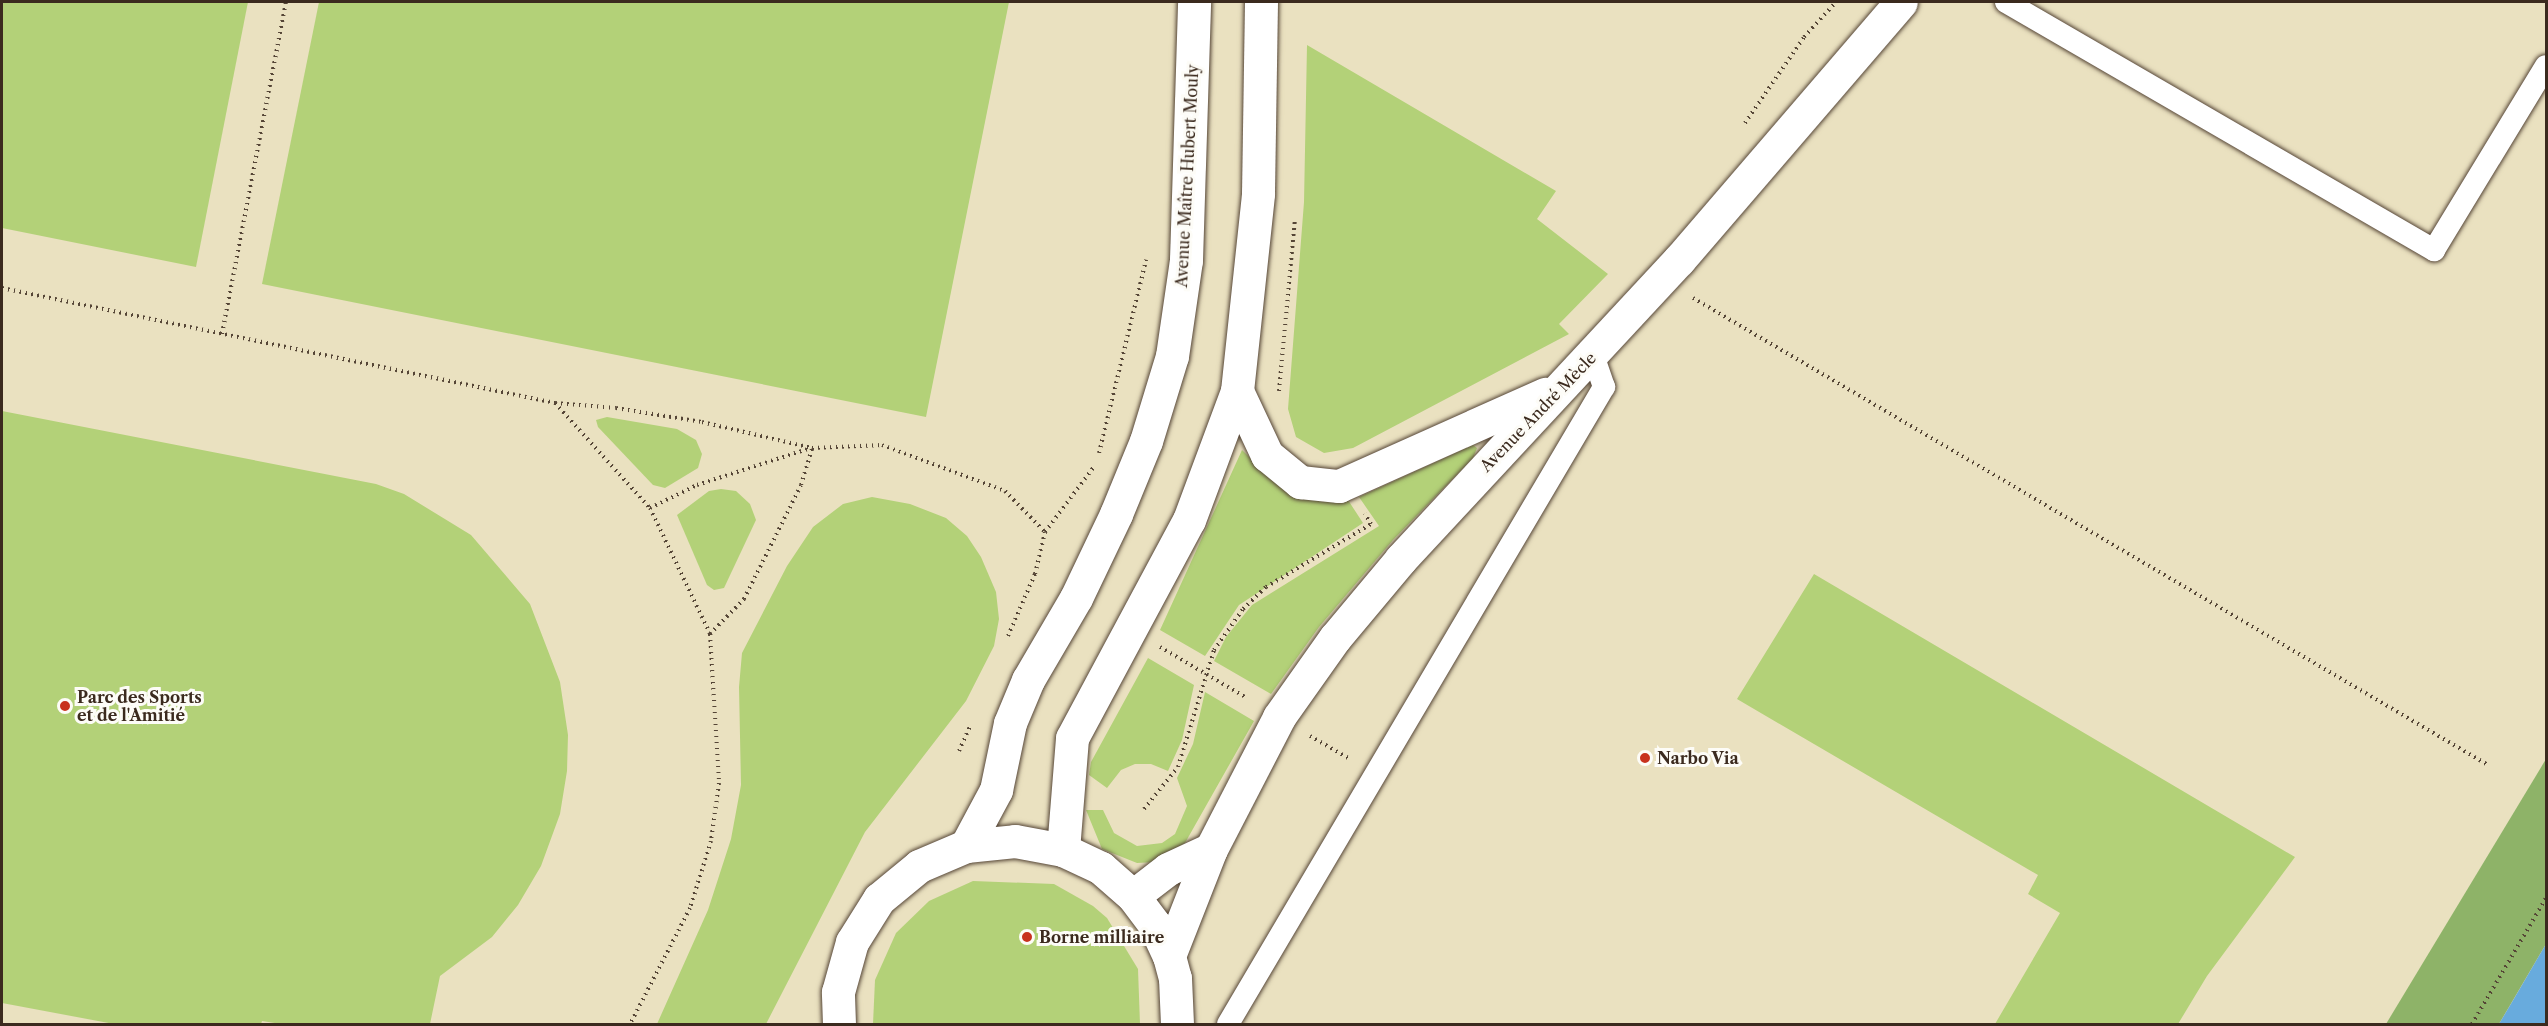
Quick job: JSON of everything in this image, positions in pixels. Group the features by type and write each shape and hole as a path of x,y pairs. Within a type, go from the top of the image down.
{"main road":[{"name":"Avenue Maître Hubert Mouly","path":"966,846 996,790 1010,723 1028,680 1076,598 1146,441 1172,356 1186,260 1194,2"},
{"path":"1064,850 1072,738 1188,520 1237,391 1258,193 1261,2"},
{"name":"Avenue André Mècle","path":"1169,956 1211,849 1279,717 1335,638 1401,559 1557,388 1593,355 1661,280 1901,2"},
{"path":"1237,391 1267,455 1300,482 1339,486 1557,388"},
{"path":"839,1024 838,992 852,942 879,899 919,866 966,846 1015,841 1064,850 1101,868 1132,896 1155,924 1169,956 1175,978 1177,1024"},
{"path":"1132,896 1168,869 1211,849"}],"lane":[{"path":"2006,2 2434,250 2547,66"},
{"path":"1228,1024 1604,387 1593,355"}],"path":[{"path":"222,334 286,2"},
{"path":"1004,647 1035,574 1045,532 1096,463 1149,250"},
{"path":"1661,280 2488,765"},
{"path":"2,288 555,403 616,408 702,422 812,448"},
{"path":"555,403 650,508 710,634 719,783 711,841 690,908 630,1024"},
{"path":"650,508 697,485 812,448 882,445 1005,491 1045,532"},
{"path":"710,634 744,599 801,485 812,448"},
{"path":"1035,574 1076,598"},
{"path":"1129,630 1375,773"},
{"path":"959,751 972,720"},
{"path":"2472,1024 2547,898"}],"green space":[{"path":"2,2 248,2 196,267 2,228"},
{"path":"319,2 1009,2 926,417 262,284"},
{"path":"1307,45 1556,191 1537,219 1608,274 1559,324 1569,334 1353,448 1324,453 1296,437 1288,409 1304,202"},
{"path":"2,411 376,484 404,494 471,535 530,604 560,682 568,735 567,771 560,814 541,866 518,905 492,937 440,976 430,1024 281,1024 262,1021 261,1024 114,1024 2,1003"},
{"path":"607,417 677,429 696,440 702,454 698,468 665,488 653,485 598,427 596,420"},
{"path":"1473,445 1477,448 1473,458 1393,540 1319,627 1271,694 1214,661 1226,637 1252,605 1379,526 1359,497"},
{"path":"1242,450 1280,487 1305,499 1348,500 1363,523 1239,605 1205,656 1160,630"},
{"path":"721,489 736,491 750,504 756,520 724,588 714,590 707,585 677,515 709,491"},
{"path":"872,497 910,504 946,518 967,536 981,557 996,592 999,619 994,646 966,701 865,832 766,1024 657,1024 708,910 731,839 741,785 739,687 742,653 787,566 813,527 843,504"},
{"path":"1814,574 2295,857 2207,976 2178,1024 1995,1024 2060,913 2028,894 2038,875 1737,699"},
{"path":"1148,658 1194,685 1182,740 1168,771 1151,764 1135,764 1121,770 1107,788 1089,775 1091,762"},
{"path":"1205,692 1254,721 1185,843 1155,862 1137,863 1102,849 1086,810 1103,810 1114,833 1137,846 1162,843 1175,834 1187,806 1177,778 1193,744"},
{"path":"2546,759 2546,944 2499,1024 2386,1024"},
{"path":"973,881 1054,884 1093,906 1107,918 1138,969 1140,1024 873,1024 875,980 896,933 929,901"}],"water":[{"path":"2546,944 2546,1024 2499,1024 2515,997"}],"place":[{"name":"Parc des Sports et de l'Amitié","path":"65,706"},
{"name":"Narbo Via","path":"1645,758"},
{"name":"Borne milliaire","path":"1027,937"}]}
